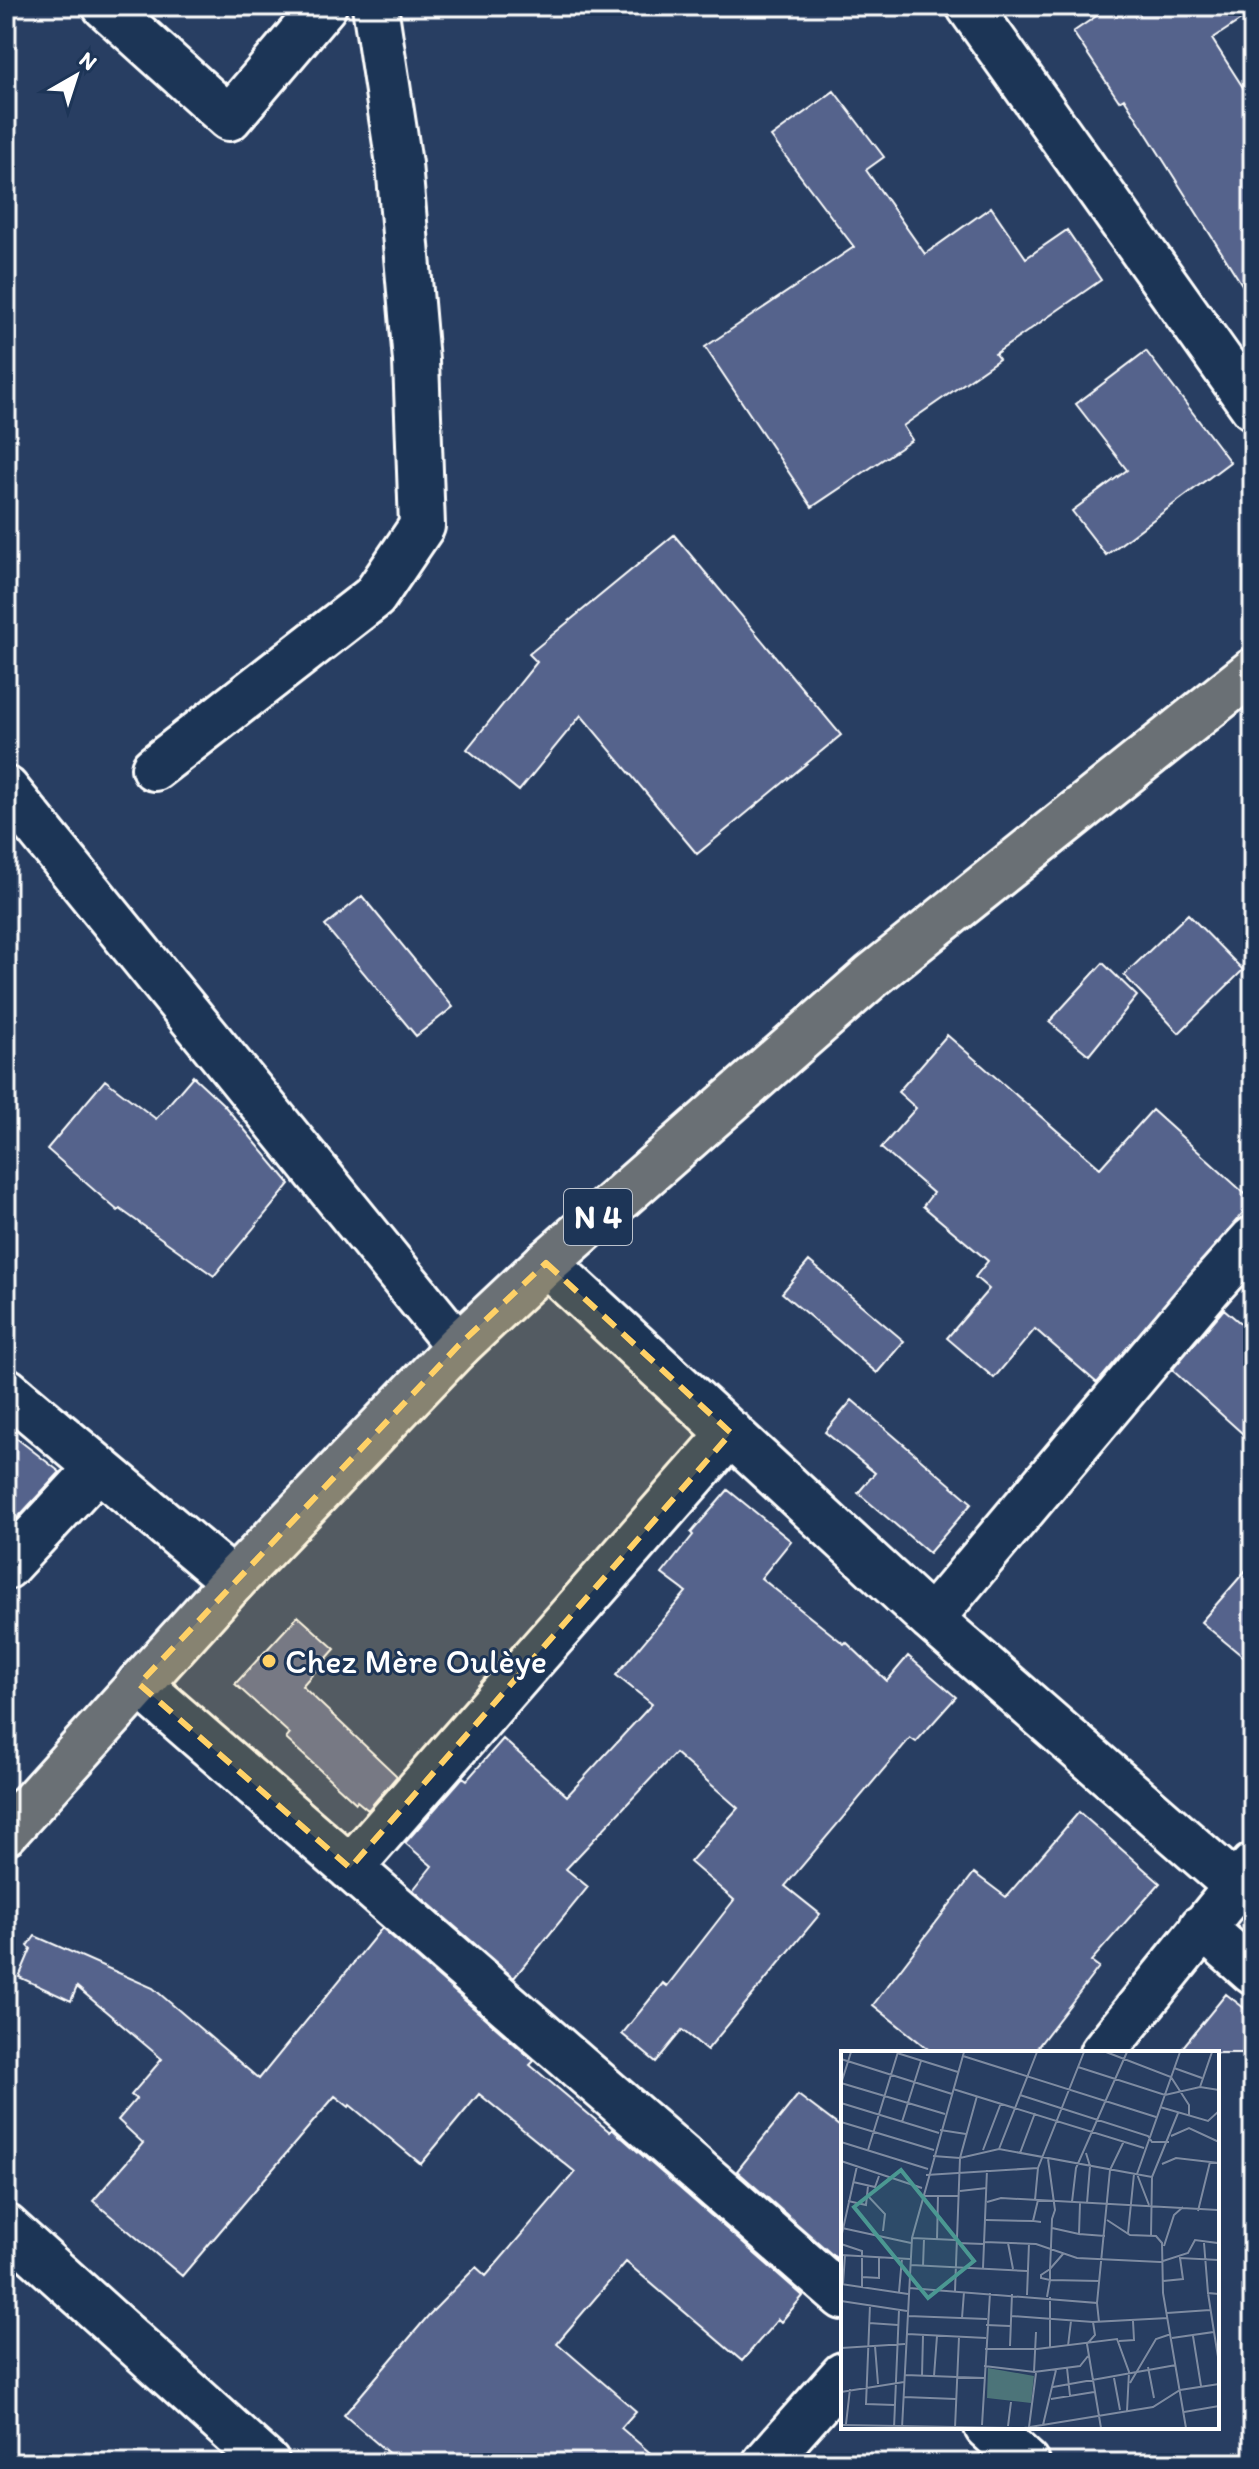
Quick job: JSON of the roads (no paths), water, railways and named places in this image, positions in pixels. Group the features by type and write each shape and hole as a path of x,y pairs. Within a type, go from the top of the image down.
{"main road":[{"name":"N 4","path":"6,1832 233,1581 458,1346 546,1263 872,976 1248,683"}],"street":[{"path":"105,6 229,118 324,6"},
{"path":"154,768 374,597 422,526 416,361 400,179 375,6"},
{"path":"969,6 1253,407"},
{"path":"6,789 458,1346"},
{"path":"931,1619 1253,1239"},
{"path":"546,1263 931,1619 1244,1875 1104,2051"},
{"path":"6,1390 233,1581"},
{"path":"350,1868 731,1433"},
{"path":"6,1567 98,1468"},
{"path":"139,1684 841,2295"},
{"path":"1202,1927 1253,1972"},
{"path":"6,2227 267,2463"},
{"path":"765,2463 841,2377"},
{"path":"989,2429 1027,2463"}],"place":[{"name":"Chez Mère Oulèye","path":"269,1661"}]}
